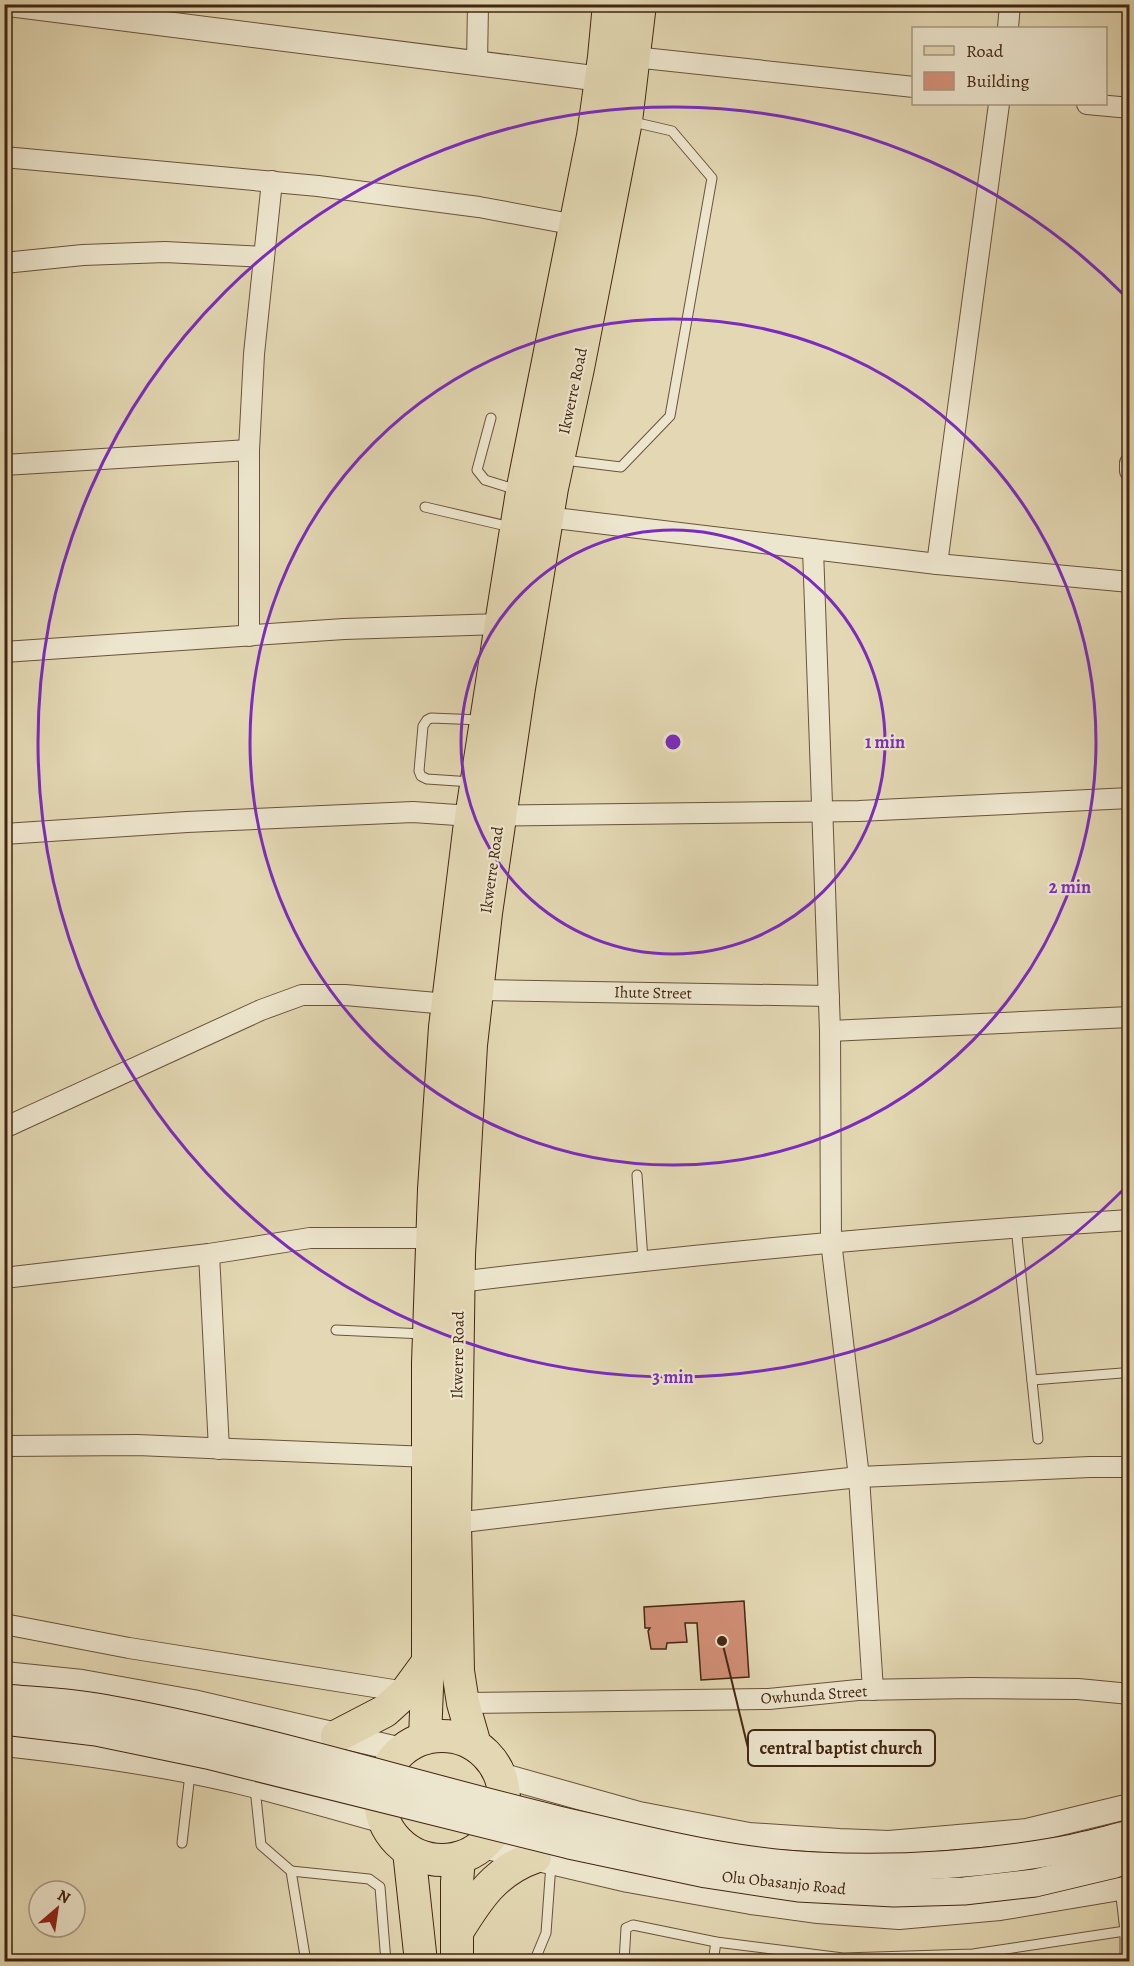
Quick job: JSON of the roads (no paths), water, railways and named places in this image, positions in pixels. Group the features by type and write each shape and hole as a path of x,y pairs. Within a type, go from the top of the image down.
{"main road":[{"name":"Ikwerre Road","path":"475,1745 463,1703 458,1671 455,1523 459,1254 471,1056 478,990 485,816 476,782 522,492 593,136 602,79 609,4"},
{"name":"Ikwerre Road","path":"413,1744 428,1662 429,1334 440,1096 448,1004 626,121 640,4"},
{"path":"337,1736 385,1711 406,1692 428,1662"},
{"path":"4,1698 116,1710 225,1733 444,1803"},
{"path":"4,1721 96,1732 444,1803"},
{"path":"437,1736 463,1739 475,1745 494,1763 504,1787 503,1813 491,1837 471,1852 447,1860 421,1857 409,1851 399,1843 384,1821 380,1809 381,1783 393,1759 413,1744 437,1736"},
{"name":"Olu Obasanjo Road","path":"444,1803 726,1856 813,1866 901,1869 981,1862 1059,1851 1130,1834"},
{"name":"Olu Obasanjo Road","path":"444,1803 507,1829 577,1847 706,1874 798,1888 894,1893 964,1891 1035,1883 1130,1859"},
{"path":"409,1851 421,1962"},
{"path":"457,1947 457,1882 471,1852"},
{"path":"457,1947 478,1900 495,1880 517,1864 543,1859"}],"street":[{"path":"9,4 139,17 602,79"},
{"path":"477,64 478,4"},
{"path":"1008,27 1010,4"},
{"path":"634,57 912,87"},
{"path":"937,564 999,105"},
{"path":"1098,105 1130,108"},
{"path":"4,157 272,181 479,207 576,225"},
{"path":"249,636 249,450 254,354 272,181"},
{"path":"4,263 83,255 165,252 264,257"},
{"path":"4,465 249,450"},
{"path":"1130,463 1130,471"},
{"path":"547,518 937,564 1130,582"},
{"path":"813,549 830,1031 831,1241 859,1477 873,1690"},
{"path":"4,652 344,629 501,624"},
{"path":"4,834 187,822 413,812 485,816 821,812 1130,798"},
{"name":"Ihute Street","path":"478,990 829,996"},
{"path":"4,1128 261,1010 302,995 345,995 448,1004"},
{"path":"830,1031 1130,1017"},
{"path":"459,1282 831,1241 1130,1220"},
{"path":"4,1278 209,1254 310,1238 432,1238"},
{"path":"209,1254 219,1449"},
{"path":"4,1446 137,1445 429,1457"},
{"path":"455,1523 859,1477 1130,1467"},
{"path":"4,1624 129,1647 406,1692"},
{"path":"4,1674 82,1682 193,1702 337,1736 413,1744"},
{"name":"Owhunda Street","path":"463,1703 769,1699 873,1690 972,1688 1078,1689 1130,1694"},
{"path":"249,1784 270,1767 277,1756 278,1745 275,1731 262,1718"},
{"path":"4,1744 75,1751 190,1771 249,1784 384,1821"},
{"path":"500,1775 639,1814 749,1835 889,1843 1026,1831 1130,1806"},
{"path":"628,1880 610,1865 607,1849 620,1822 639,1814"},
{"path":"471,1852 543,1859 628,1880 751,1902 818,1911 899,1917 1000,1908 1125,1886"}],"lane":[{"path":"559,459 621,467 670,416 712,178 672,131 626,121"},
{"path":"491,418 477,471 485,480 522,492"},
{"path":"425,507 516,528"},
{"path":"476,782 427,779 421,776 418,771 423,726 431,718 486,720"},
{"path":"637,1175 643,1260"},
{"path":"1016,1227 1038,1440"},
{"path":"336,1330 429,1334"},
{"path":"1032,1380 1122,1373"},
{"path":"182,1843 190,1771"},
{"path":"249,1784 261,1845 291,1871 369,1879 380,1887 386,1962"},
{"path":"534,1962 546,1933 543,1859"},
{"path":"291,1871 306,1962"},
{"path":"1125,1886 1125,1962"},
{"path":"624,1962 626,1928 633,1925 716,1942 843,1960 973,1958 1125,1931"},
{"path":"713,1962 716,1942"}],"place":[{"name":"central baptist church","path":"722,1641"}]}
